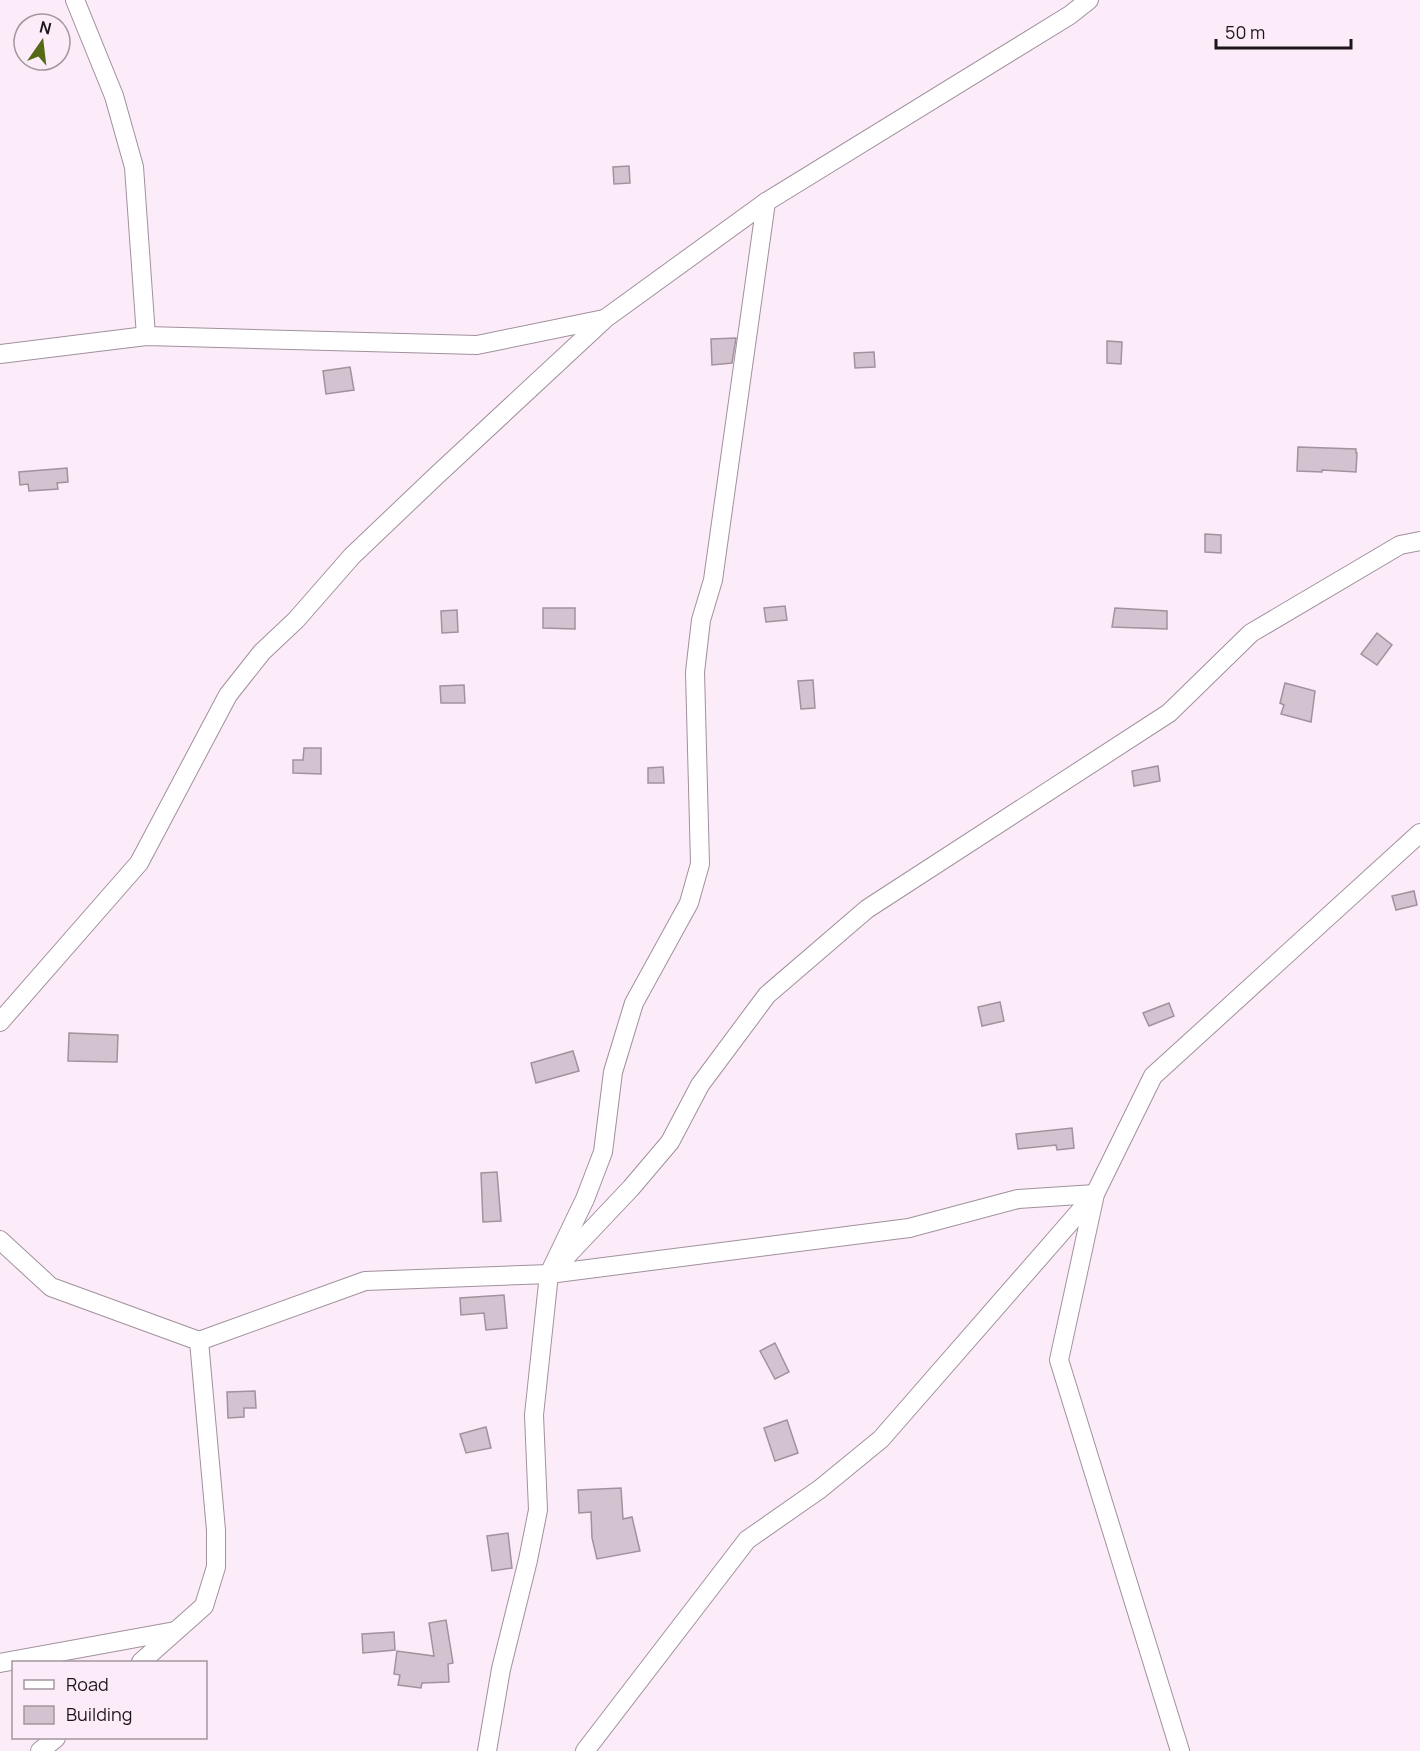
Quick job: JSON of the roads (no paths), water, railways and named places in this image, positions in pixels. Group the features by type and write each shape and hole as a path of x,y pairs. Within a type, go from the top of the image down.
{"street":[{"path":"75,0 114,96 134,167 146,336"},
{"path":"0,1023 139,863 228,694 262,652 296,620 352,556 436,476 606,318 766,202 1060,22 1089,0"},
{"path":"487,1751 501,1669 538,1510 534,1415 549,1274 585,1199 603,1152 613,1072 634,1003 689,903 700,864 695,672 701,620 713,580 766,202"},
{"path":"0,354 146,336 477,345 606,318"},
{"path":"549,1274 631,1188 670,1142 700,1085 767,995 867,909 1169,713 1251,633 1400,545 1420,541"},
{"path":"1180,1751 1059,1360 1095,1194 1153,1076 1420,833"},
{"path":"0,1240 51,1287 199,1341 365,1281 549,1274 909,1228 1018,1199 1095,1194"},
{"path":"585,1751 747,1540 820,1489 881,1439 1095,1194"},
{"path":"142,1661 204,1606 216,1568 216,1530 199,1341"},
{"path":"0,1663 177,1631"},
{"path":"40,1751 54,1739"}]}
